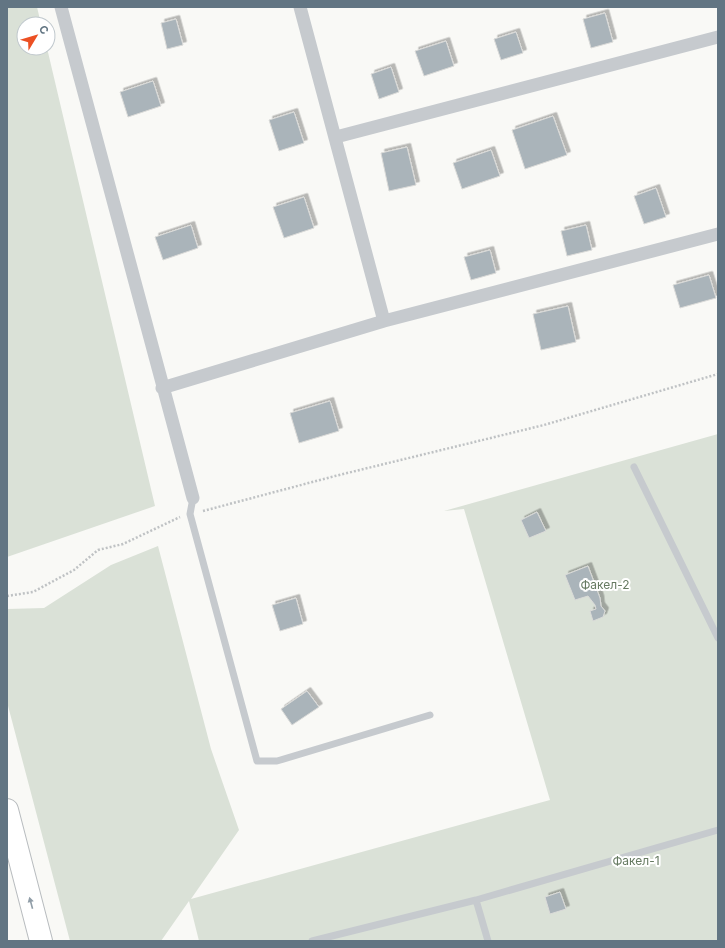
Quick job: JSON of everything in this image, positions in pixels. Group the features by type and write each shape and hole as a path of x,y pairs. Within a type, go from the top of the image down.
{"highway":[{"path":"7,810 41,941"}],"street":[{"path":"62,7 162,388 193,498"},
{"path":"300,7 384,321"},
{"path":"336,137 718,37"},
{"path":"162,388 384,321 718,234"}],"lane":[{"path":"634,467 718,638"},
{"path":"193,498 190,514 257,761 277,762 430,714"},
{"path":"312,941 476,900 718,830"},
{"path":"476,900 488,941"}],"path":[{"path":"7,596 33,592 74,570 98,550 123,544 175,518 335,476 544,425 718,374"}],"green space":[{"path":"7,7 37,7 39,16 16,16 16,56 49,56 155,506 7,557"},
{"path":"718,434 718,941 199,941 189,901 161,941 70,941 7,702 7,609 44,608 111,565 158,546 211,749 239,830 191,899 550,800 464,509 444,511"}],"building":[{"path":"605,13 613,42 591,48 583,19"},
{"path":"176,19 183,45 167,49 161,23"},
{"path":"516,32 523,53 501,60 494,39"},
{"path":"446,41 454,66 424,76 415,51"},
{"path":"391,67 399,92 379,99 371,74"},
{"path":"153,81 161,106 128,117 120,92"},
{"path":"294,112 304,143 279,151 269,120"},
{"path":"553,116 567,155 525,169 512,130"},
{"path":"407,147 416,185 389,191 381,153"},
{"path":"491,150 500,176 462,189 453,163"},
{"path":"656,188 666,217 644,224 634,196"},
{"path":"304,197 314,228 284,238 273,207"},
{"path":"191,225 198,248 163,260 155,237"},
{"path":"586,225 592,250 567,256 561,231"},
{"path":"490,250 496,273 471,280 464,257"},
{"path":"709,275 716,298 680,308 673,285"},
{"path":"568,306 576,342 541,350 533,314"},
{"path":"330,401 339,431 299,443 290,413"},
{"path":"537,512 546,531 529,538 521,520"},
{"path":"588,566 600,598 601,606 605,611 603,617 593,621 590,611 596,609 595,605 588,596 575,600 565,575"},
{"path":"296,598 303,624 280,631 272,605"},
{"path":"307,691 319,707 292,725 281,709"},
{"path":"560,892 566,909 550,914 545,897"}],"park label":[{"name":"Факел-2","path":"605,584"},
{"name":"Факел-1","path":"636,860"}]}
